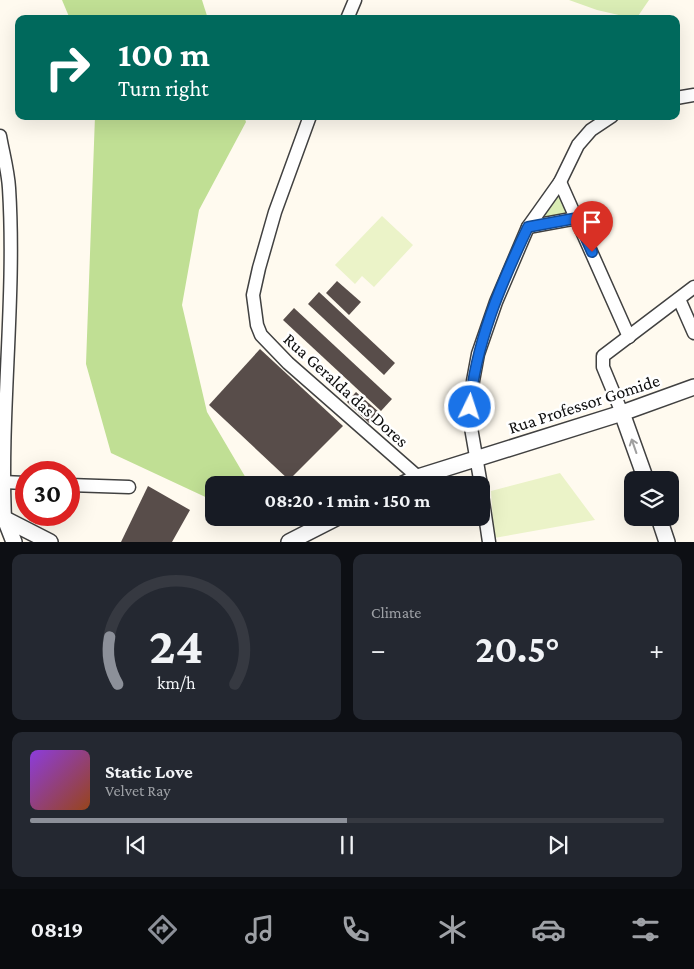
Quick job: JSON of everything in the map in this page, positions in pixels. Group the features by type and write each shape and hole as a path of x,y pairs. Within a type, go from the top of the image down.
{"street":[{"path":"349,15 355,0"},
{"path":"680,97 694,94"},
{"name":"Rua Geralda das Dores","path":"309,120 258,268 253,295 257,325 261,335 288,363 418,476"},
{"path":"479,476 470,422 472,381 478,354 496,302 528,227 560,182 584,136 606,120"},
{"path":"0,136 9,187 7,346 2,482 3,517 14,542"},
{"path":"560,182 629,337"},
{"path":"528,227 577,218"},
{"path":"643,471 606,374 602,362 603,356 694,287"},
{"path":"680,299 694,333"},
{"name":"Rua Professor Gomide","path":"418,476 622,413 694,387"},
{"path":"2,482 15,483"},
{"path":"80,485 129,487"},
{"path":"3,517 50,542"},
{"path":"289,542 320,526"},
{"path":"487,526 489,542"},
{"path":"661,526 667,542"}],"green space":[{"path":"62,0 202,0 207,15 68,15"},
{"path":"569,0 649,0 639,15 619,15"},
{"path":"95,120 245,120 246,122 199,210 182,305 207,412 245,476 205,476 205,497 111,453 86,364"},
{"path":"560,190 572,215 540,221"},
{"path":"382,216 413,245 374,287 362,276 355,284 335,265"},
{"path":"560,473 595,520 494,538 491,491"}],"building":[{"path":"337,281 361,302 349,315 326,293"},
{"path":"319,292 395,363 384,375 308,304"},
{"path":"294,308 392,399 381,411 283,320"},
{"path":"260,349 343,426 293,476 285,476 209,405"},
{"path":"356,392 379,412 369,423 347,402"},
{"path":"148,486 190,510 172,542 121,542"}],"route":[{"path":"470,407 472,381 478,354 496,302 528,227 577,218 592,252"}]}
